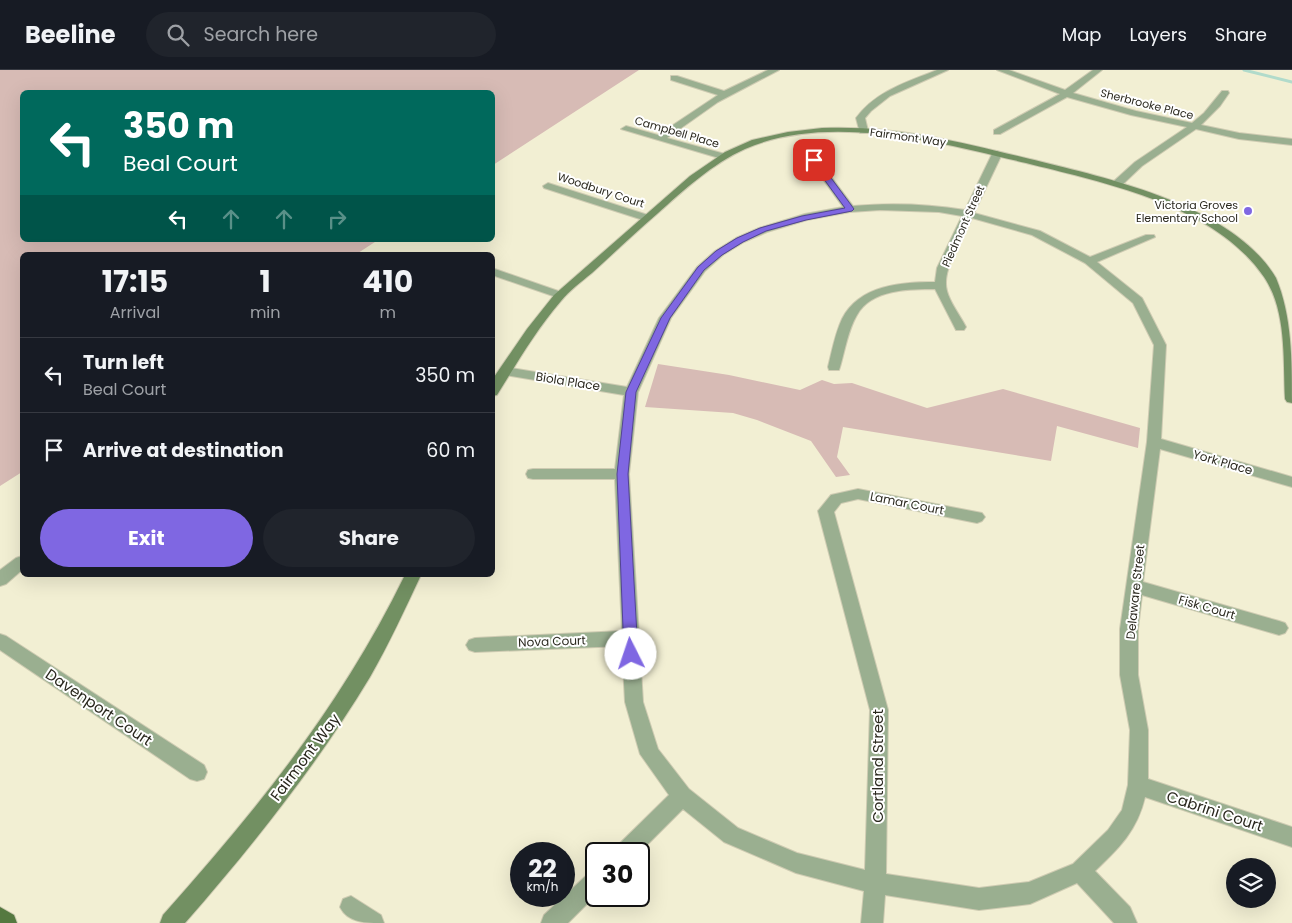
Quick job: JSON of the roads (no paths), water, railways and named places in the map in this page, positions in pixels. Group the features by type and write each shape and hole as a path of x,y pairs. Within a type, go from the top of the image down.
{"main road":[{"path":"0,918 6,923"}],"street":[{"path":"660,138 699,108 723,94 774,70"},
{"path":"863,131 860,118 872,103 903,87 944,70"},
{"name":"Sherbrooke Place","path":"1000,70 1067,94 1195,127 1239,136 1292,142"},
{"path":"998,132 1067,94 1085,82 1098,70"},
{"path":"674,78 723,94"},
{"path":"1118,183 1141,163 1195,127 1217,106 1225,93"},
{"name":"Campbell Place","path":"626,129 722,156"},
{"name":"Fairmont Way","path":"495,387 527,336 560,295 647,218 722,156 756,142 788,135 825,131 863,131 922,137 1118,183 1192,214 1242,246 1258,261 1279,293 1286,313 1292,399"},
{"name":"Piedmont Street","path":"940,285 943,268 997,154"},
{"path":"814,160 850,209"},
{"name":"Woodbury Court","path":"548,186 647,218"},
{"name":"Delaware Street","path":"909,207 968,214 1036,233 1089,261 1138,301 1160,345 1154,442 1129,629 1129,675 1140,730 1138,785 1131,814 1115,837 1080,871 1030,893 979,898 875,883 796,863 731,835 682,796 650,754 634,702 622,474 631,392 665,318 701,269 719,253 740,240 763,230 805,217 850,209 909,207"},
{"path":"1089,261 1150,238"},
{"path":"495,272 560,295"},
{"path":"834,366 849,320 855,308 867,298 887,290 913,286 940,285 944,297 960,327"},
{"name":"Biola Place","path":"505,371 631,392"},
{"name":"York Place","path":"1154,442 1292,482"},
{"path":"533,474 622,474"},
{"name":"Lamar Court","path":"836,498 858,494 977,517"},
{"name":"Cortland Street","path":"836,498 826,511 879,710 875,883 872,923"},
{"path":"0,579 20,564"},
{"name":"Fairmont Way","path":"171,923 305,761 360,679 402,601 412,577"},
{"name":"Fisk Court","path":"1135,586 1279,628"},
{"name":"Nova Court","path":"475,644 630,638"},
{"name":"Davenport Court","path":"0,641 197,772"},
{"name":"Cabrini Court","path":"1138,785 1292,837"},
{"path":"635,842 682,796"},
{"path":"1080,871 1122,915 1126,923"},
{"path":"552,923 585,891"},
{"path":"351,907 373,923"}],"waterway":[{"path":"1244,70 1292,82"}],"place":[{"name":"Victoria Groves Elementary School","path":"1248,211"}]}
